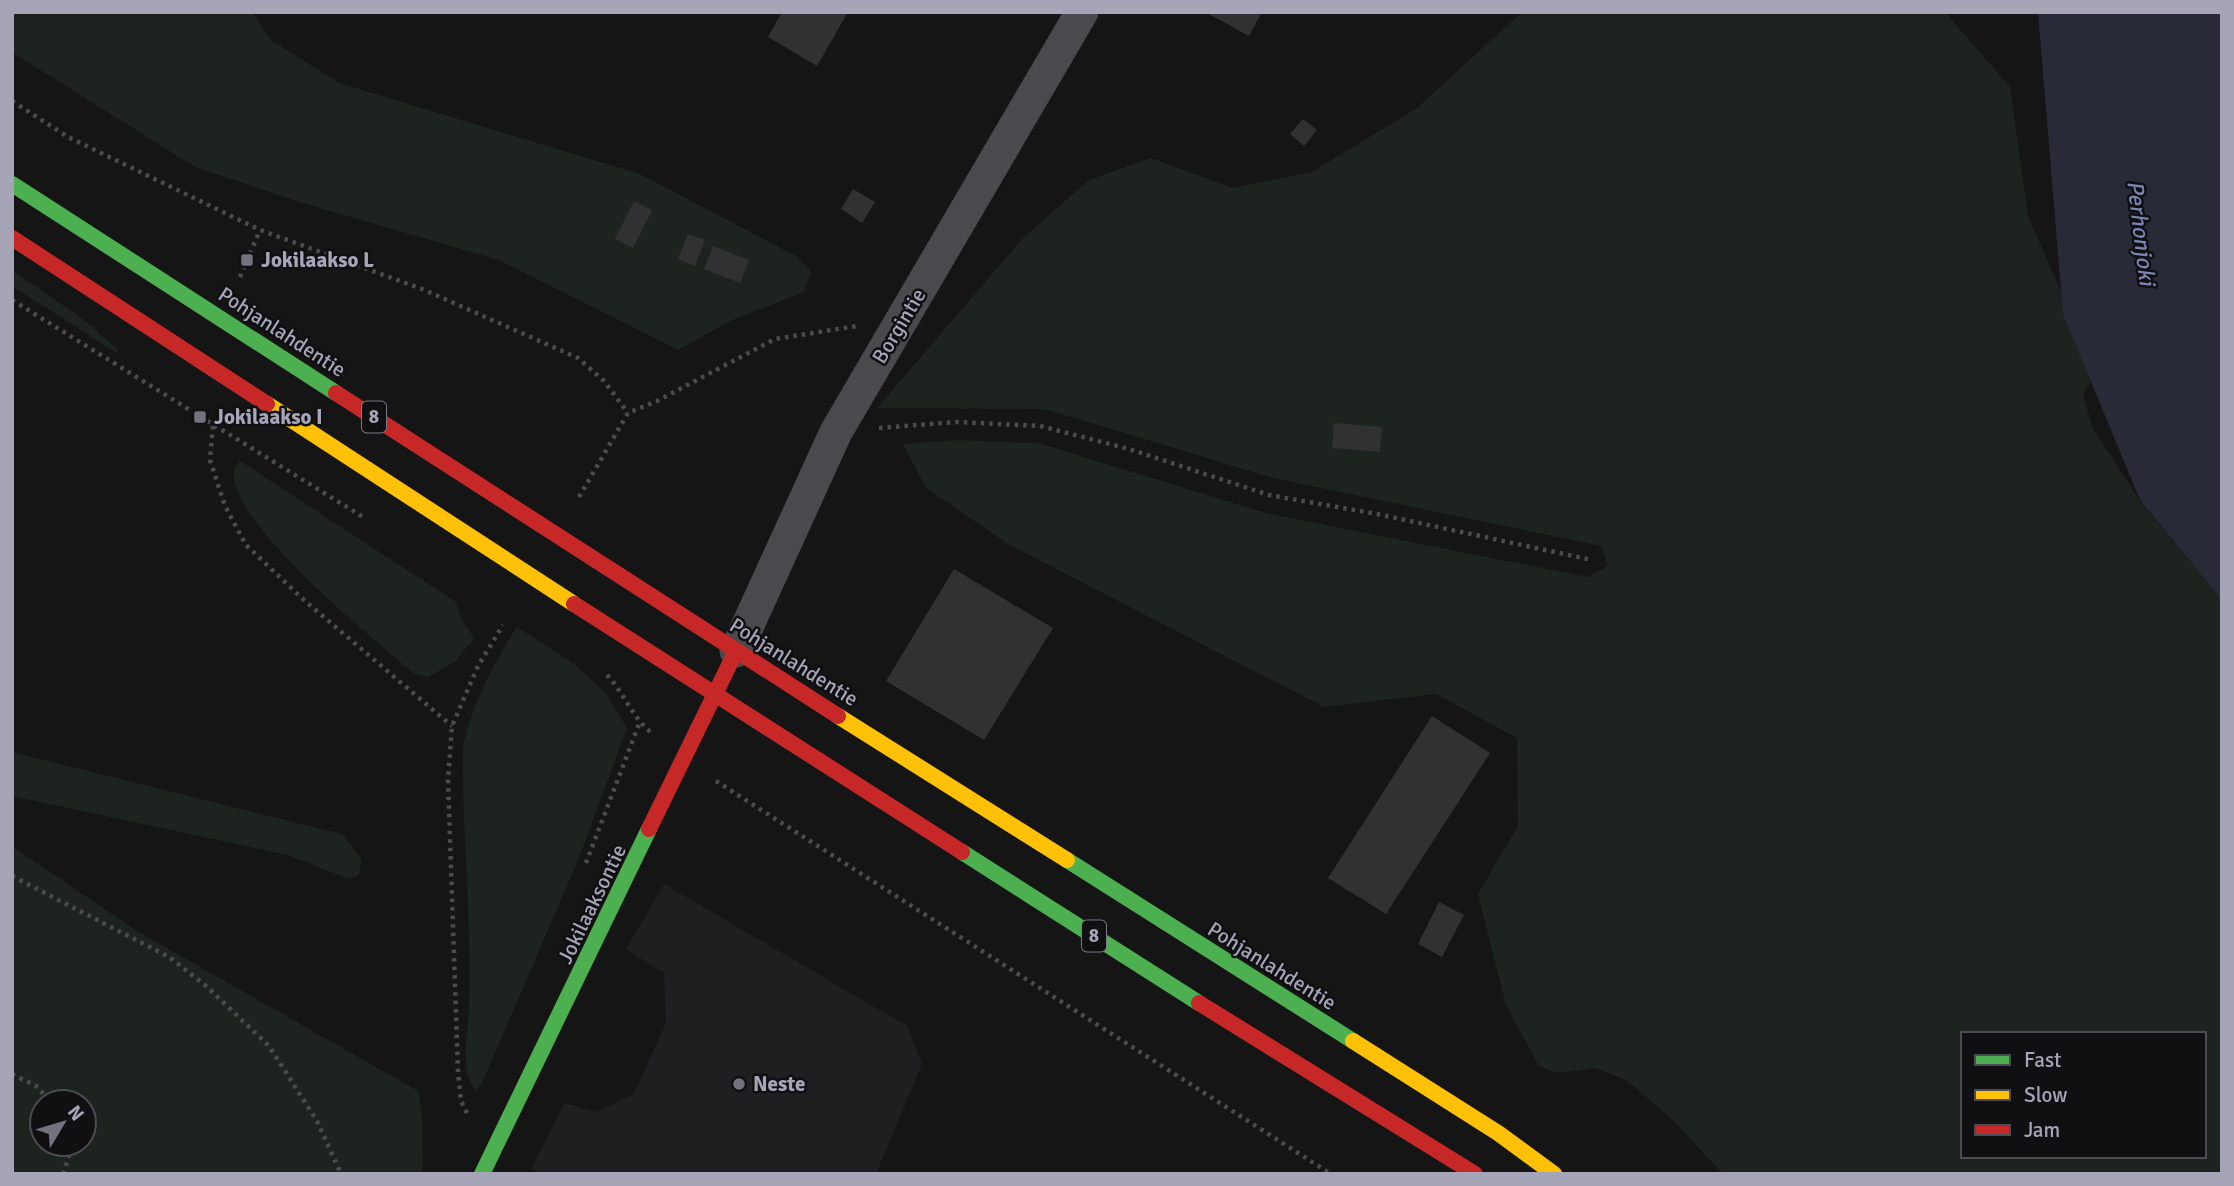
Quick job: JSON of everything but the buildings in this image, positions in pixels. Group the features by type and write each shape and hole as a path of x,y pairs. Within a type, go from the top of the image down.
{"main road":[{"name":"Pohjanlahdentie","path":"12,184 736,651 1498,1133 1554,1174"},
{"name":"8","path":"12,238 715,696 1354,1101 1475,1174"},
{"name":"Jokilaaksontie","path":"482,1174 736,651"}],"street":[{"name":"Borgintie","path":"736,651 836,432 1082,12"}],"path":[{"path":"12,101 68,137 260,230 422,289 578,358 604,380 628,413"},
{"path":"240,277 260,230"},
{"path":"12,300 213,426 210,460 225,506 246,545 305,601 452,726"},
{"path":"579,497 628,413 657,401 775,339 844,327 900,325"},
{"path":"836,432 956,422 1040,426 1129,449 1269,495 1377,514 1592,560"},
{"path":"499,1140 471,1121 461,1101 448,780 452,726 478,666 503,625"},
{"path":"737,796 1331,1174"},
{"path":"12,876 169,957 205,985 269,1046 317,1121 341,1174"},
{"path":"12,1074 39,1088"}],"shaded area":[{"path":"12,12 252,12 271,40 339,83 640,174 796,256 811,271 804,292 732,320 678,350 499,260 306,204 195,167 12,52"},
{"path":"1522,12 1945,12 2010,87 2028,216 2096,372 2083,395 2092,427 2140,501 2222,600 2222,1174 1723,1174 1672,1119 1626,1080 1595,1068 1557,1073 1539,1066 1506,1005 1478,894 1518,826 1517,738 1436,694 1324,707 1008,544 926,488 903,444 957,440 1038,443 1266,513 1588,577 1608,566 1601,546 1273,478 1045,409 877,408 1024,237 1089,180 1151,158 1232,188 1312,172 1417,108"},
{"path":"12,270 84,320 118,350 117,353 12,286"},
{"path":"240,461 456,602 461,619 474,638 456,661 428,677 415,674 335,605 300,572 245,507 234,480"},
{"path":"517,627 574,664 605,692 627,728 577,863 481,1085 476,1091 471,1083 466,1062 470,975 463,746 485,684"},
{"path":"12,752 342,834 362,860 359,875 349,879 288,855 12,796"},
{"path":"12,846 135,930 418,1091 422,1115 423,1174 12,1174"},
{"path":"664,884 907,1026 922,1064 876,1174 548,1174 531,1169 565,1103 596,1112 634,1094 666,1023 664,973 626,949"}],"water":[{"name":"Perhonjoki","path":"2038,12 2222,12 2222,600 2140,500 2063,314"}],"traffic: fast":[{"path":"12,184 336,393"},
{"path":"482,1174 649,829"},
{"path":"962,852 1199,1003"},
{"path":"1067,860 1353,1041"}],"traffic: slow":[{"path":"267,404 574,604"},
{"path":"838,716 1067,860"},
{"path":"1353,1041 1498,1133 1554,1174"}],"traffic: jam":[{"path":"12,238 267,404"},
{"path":"336,393 838,716"},
{"path":"574,604 962,852"},
{"path":"649,829 736,651"},
{"path":"1199,1003 1475,1174"}],"place":[{"name":"Jokilaakso L","path":"247,260"},
{"name":"Jokilaakso I","path":"200,417"},
{"name":"Neste","path":"739,1084"}]}
